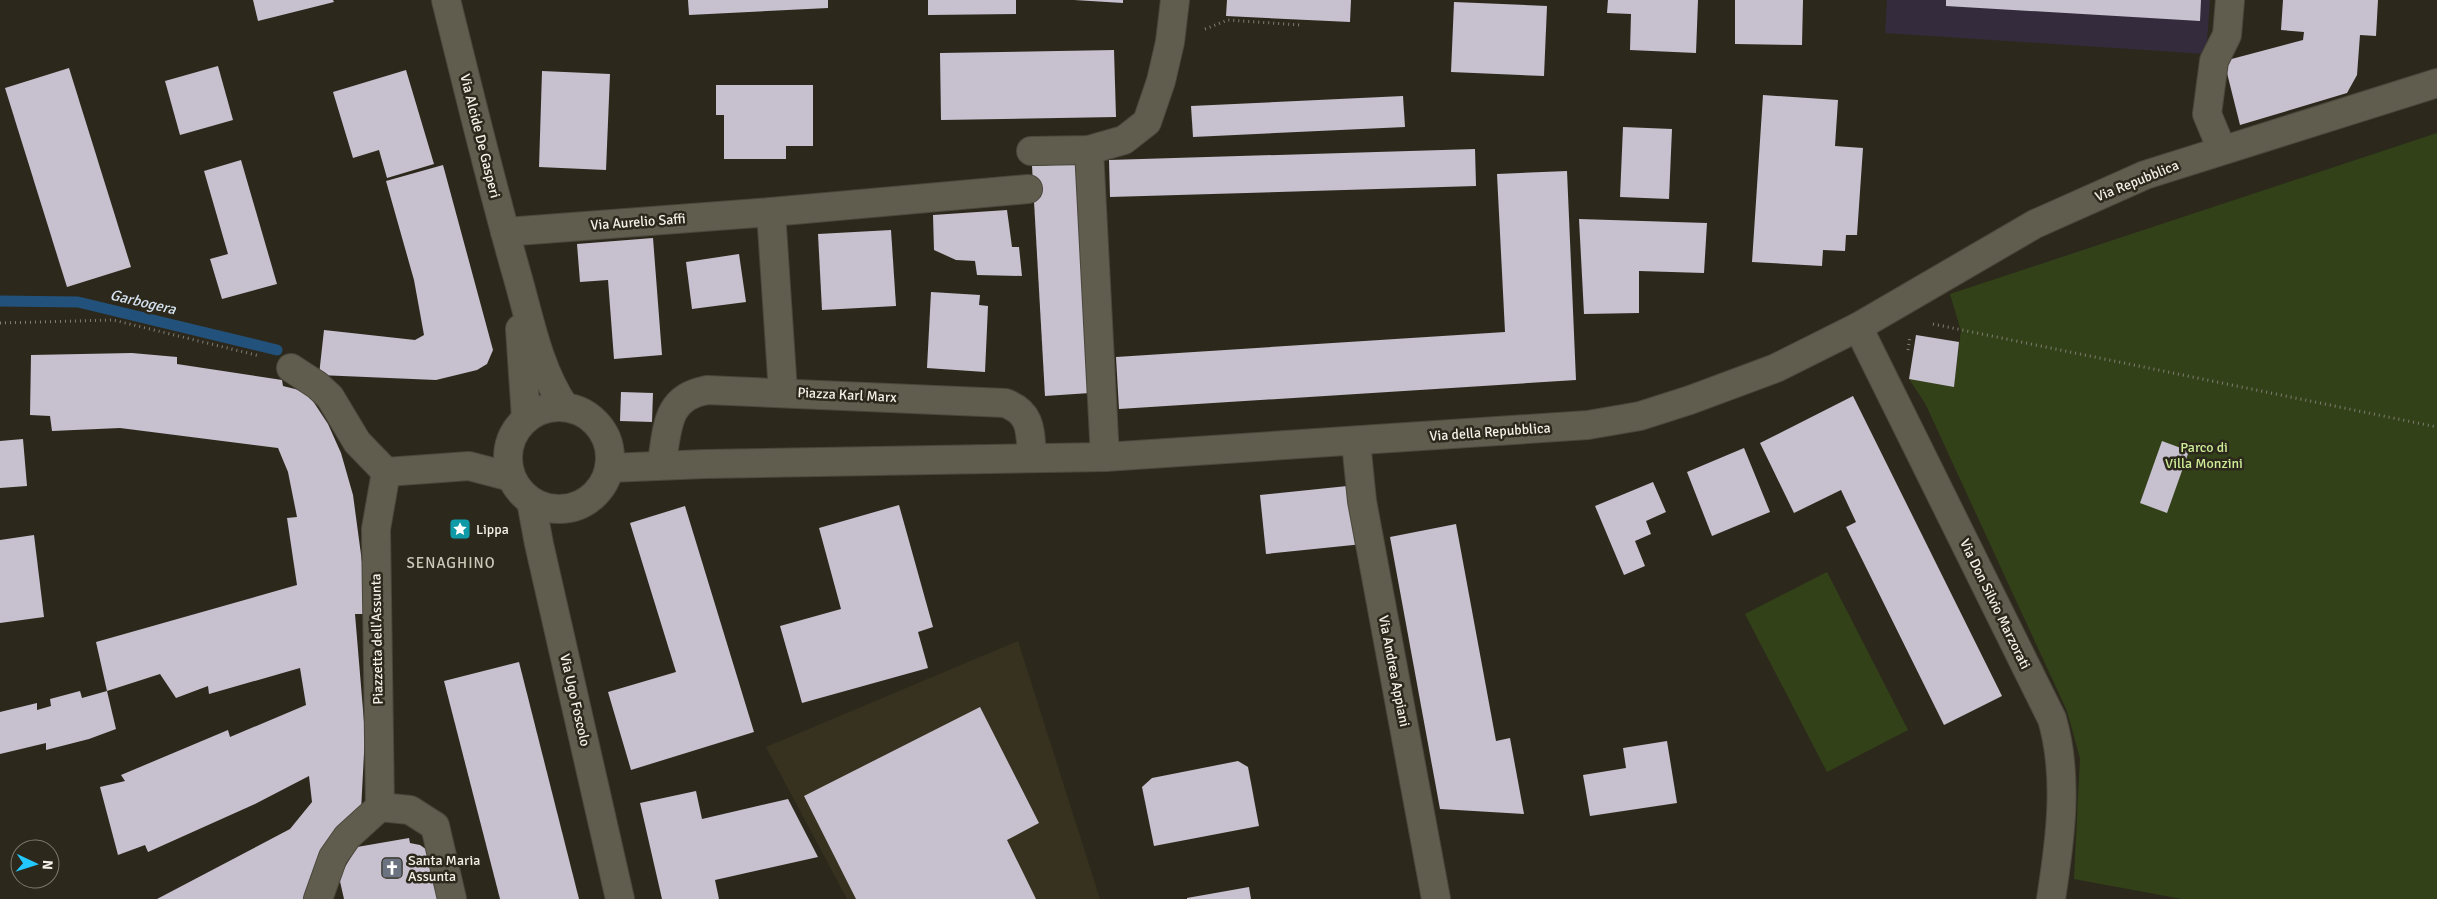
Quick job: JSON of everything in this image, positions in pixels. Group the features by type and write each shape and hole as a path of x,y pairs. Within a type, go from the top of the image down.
{"street":[{"name":"Via Alcide De Gasperi","path":"446,0 505,232 540,358 551,387 564,406"},
{"path":"1031,151 1089,150 1124,140 1147,122 1170,42 1176,0"},
{"path":"2222,150 2207,114 2214,61 2227,35 2230,0"},
{"name":"Via Repubblica","path":"1858,327 2035,224 2145,175 2437,83"},
{"path":"609,458 741,464 1105,457 1089,150"},
{"name":"Via Aurelio Saffi","path":"505,232 772,212 1028,189"},
{"path":"772,212 783,392"},
{"name":"Via Alcide De Gasperi","path":"516,272 526,418"},
{"name":"Via della Repubblica","path":"1105,457 1356,442 1588,425 1640,416 1690,400 1776,368 1858,327"},
{"name":"Via Don Silvio Marzorati","path":"1858,327 2052,719 2062,768 2051,899"},
{"path":"291,368 317,385 330,397 357,442 386,472 469,466 511,477"},
{"name":"Piazza Karl Marx","path":"663,455 668,425 675,408 692,393 707,390 1005,403 1018,407 1026,416 1032,458"},
{"path":"564,406 580,411 593,420 604,433 609,458 603,483 592,496 579,506 563,509 546,508 531,501 519,491 511,477 507,461 509,445 515,430 526,418 537,411 550,407 564,406"},
{"name":"Via Andrea Appiani","path":"1356,442 1362,501 1436,899"},
{"path":"469,466 509,445"},
{"path":"609,458 663,455 741,464"},
{"name":"Piazzetta dell'Assunta","path":"380,806 376,529 386,472"},
{"name":"Via Ugo Foscolo","path":"531,501 539,544 620,899"},
{"path":"318,899 333,857 347,836 380,806 410,810 435,826 452,899"}],"path":[{"path":"1170,42 1228,20 1300,25"},
{"path":"1923,289 1927,322"},
{"path":"1908,352 1911,332 1946,309 1923,289"},
{"path":"0,323 113,320 272,359 291,368"},
{"path":"1927,322 1961,331 2437,427"}],"shaded area":[{"path":"1887,0 2210,0 2206,54 1885,33"},
{"path":"1018,641 1100,899 847,899 766,747"}],"green space":[{"name":"Parco di Villa Monzini","path":"2437,133 2437,899 2182,899 2074,879 2080,758 2067,711 1925,403 1909,379 1954,386 1961,331 1950,294"},
{"path":"1827,572 1908,730 1827,772 1745,614"}],"building":[{"path":"253,0 333,0 334,2 258,21"},
{"path":"688,0 828,0 828,8 689,15"},
{"path":"928,0 1016,0 1016,14 928,15"},
{"path":"1074,0 1123,0 1123,3"},
{"path":"1227,0 1351,0 1350,22 1226,16"},
{"path":"1608,0 1698,0 1696,53 1630,50 1631,14 1607,13"},
{"path":"1735,0 1803,0 1802,45 1735,44"},
{"path":"1946,0 2201,0 2200,21 1946,6"},
{"path":"2283,0 2378,0 2376,36 2360,35 2357,75 2347,93 2240,125 2224,61 2303,40 2304,32 2281,30"},
{"path":"1454,2 1547,6 1544,76 1451,72"},
{"path":"1114,50 1116,117 941,120 940,53"},
{"path":"218,66 233,120 180,135 165,81"},
{"path":"69,68 131,267 67,287 5,88"},
{"path":"406,70 434,164 387,178 379,150 353,158 333,92"},
{"path":"542,71 610,74 606,170 539,167"},
{"path":"716,85 813,85 813,146 786,146 786,159 724,159 724,115 716,115"},
{"path":"1763,95 1838,100 1835,146 1863,148 1857,235 1846,235 1845,251 1823,250 1822,266 1752,262"},
{"path":"1403,96 1405,127 1193,137 1191,106"},
{"path":"1623,127 1672,129 1669,199 1620,197"},
{"path":"1475,149 1476,186 1110,197 1109,160"},
{"path":"241,160 277,284 222,299 210,259 228,254 204,171"},
{"path":"1077,164 1090,393 1045,396 1032,166"},
{"path":"443,165 493,350 487,364 477,370 436,380 319,375 324,330 415,340 424,335 414,280 386,181"},
{"path":"1567,171 1576,380 1119,409 1116,357 1505,332 1497,174"},
{"path":"1007,210 1012,247 1019,247 1022,276 977,275 975,261 956,260 934,250 933,215"},
{"path":"1579,219 1707,223 1704,273 1639,271 1639,313 1584,314"},
{"path":"891,230 896,306 822,310 818,234"},
{"path":"653,238 662,355 614,359 608,280 580,282 577,244"},
{"path":"739,254 746,302 692,309 686,262"},
{"path":"931,292 980,295 979,305 988,306 985,372 927,368"},
{"path":"1916,335 1959,342 1954,387 1909,379"},
{"path":"132,353 177,357 177,364 282,380 283,386 307,392 328,424 341,453 353,495 369,614 355,614 365,734 361,811 325,847 304,899 157,899 290,829 312,802 309,776 255,804 148,852 145,845 118,855 100,787 125,781 121,775 228,730 230,737 306,705 300,668 209,694 208,686 176,698 160,674 107,691 96,642 297,585 287,518 297,517 288,472 278,448 120,428 52,431 50,416 30,415 31,355"},
{"path":"621,392 653,393 652,422 620,421"},
{"path":"1853,396 2002,696 1944,725 1846,527 1856,522 1841,490 1794,513 1760,443"},
{"path":"23,439 27,486 0,488 0,441"},
{"path":"2162,441 2189,451 2167,513 2140,503"},
{"path":"1744,448 1770,512 1712,536 1687,472"},
{"path":"1653,482 1666,512 1646,521 1651,534 1635,541 1645,566 1624,575 1595,506"},
{"path":"1357,485 1363,544 1266,554 1260,495"},
{"path":"899,505 933,627 918,632 928,668 802,703 780,626 841,609 819,528"},
{"path":"685,506 754,732 631,770 608,692 676,672 630,523"},
{"path":"1456,524 1496,741 1510,738 1524,814 1440,809 1390,537"},
{"path":"34,535 44,617 0,623 0,540"},
{"path":"519,662 579,899 500,899 444,681"},
{"path":"80,691 82,698 107,691 116,729 89,739 46,750 46,743 0,754 0,712 37,703 37,710 51,706 50,699"},
{"path":"980,707 1039,823 1007,840 1036,899 856,899 804,796"},
{"path":"1667,741 1677,803 1590,816 1583,775 1626,768 1623,748"},
{"path":"1238,761 1248,767 1259,826 1154,846 1142,787 1152,778"},
{"path":"696,791 702,819 788,799 818,857 715,880 719,899 662,899 640,803"},
{"name":"Santa Maria Assunta","path":"409,838 410,843 420,845 430,852 446,899 344,899 339,877 357,847"},
{"path":"1249,887 1251,899 1187,899 1187,898"}],"waterway":[{"name":"Garbogera","path":"0,301 78,302 277,350"}],"place":[{"name":"Lippa","path":"460,529"},
{"name":"Santa Maria Assunta","path":"392,868"}],"district":[{"name":"SENAGHINO","path":"451,563"}]}
